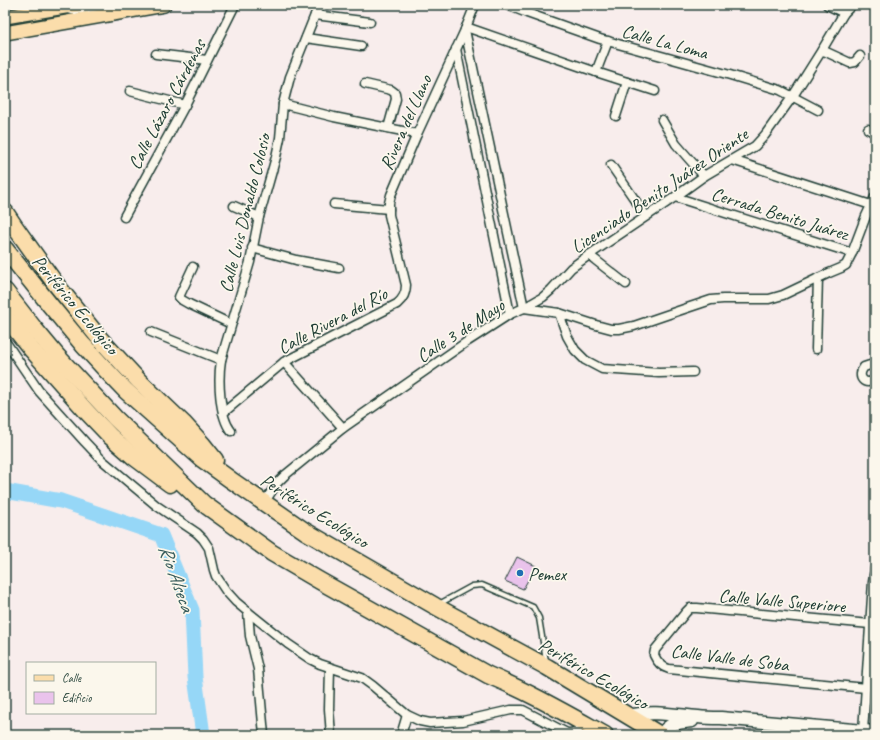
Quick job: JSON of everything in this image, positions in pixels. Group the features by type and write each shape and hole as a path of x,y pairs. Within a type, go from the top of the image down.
{"highway":[{"path":"5,212 55,283 100,339 139,381 183,423 231,480"},
{"name":"Periférico Ecológico","path":"5,248 83,345 106,370 126,391 202,459 305,531 436,606 547,667 660,735"},
{"path":"5,291 48,345 114,418 204,504"},
{"path":"5,316 32,350 110,436 168,484 204,504 272,553 320,581 488,675 521,689 605,735"}],"main road":[{"path":"9,15 77,5"},
{"path":"5,33 164,5"},
{"path":"5,40 19,31"}],"street":[{"name":"Calle Lázaro Cárdenas","path":"124,217 185,105 235,5"},
{"name":"Calle Luis Donaldo Colosio","path":"231,431 228,427 224,413 221,395 219,377 221,360 250,262 259,217 278,148 283,104 290,77 319,5"},
{"path":"475,5 456,49 474,144 510,314"},
{"name":"Calle La Loma","path":"507,5 608,41 780,90 818,110"},
{"path":"827,5 844,12"},
{"name":"Licenciado Benito Juárez Oriente","path":"524,308 547,294 572,268 589,255 704,176 755,146 793,96 844,12 852,5"},
{"path":"315,15 370,22"},
{"path":"465,29 655,91"},
{"path":"465,29 524,308"},
{"path":"306,38 361,46"},
{"path":"596,72 608,41"},
{"name":"Rivera del Llano","path":"389,209 391,195 456,49"},
{"path":"822,50 850,63 856,62 860,56"},
{"path":"156,54 207,60"},
{"path":"616,116 627,82"},
{"path":"365,84 391,90 395,94 396,99 388,128"},
{"path":"130,91 185,105"},
{"path":"283,104 334,117 417,134"},
{"path":"662,120 676,144 704,176"},
{"path":"474,144 488,141"},
{"path":"732,160 871,205"},
{"path":"611,165 646,216"},
{"name":"Cerrada Benito Juárez","path":"675,197 852,253"},
{"name":"Calle 3 de Mayo","path":"264,503 277,483 284,476 343,428 468,341 510,314 524,308 559,313 611,329 620,329 634,326 711,300 769,299 777,297 844,267 852,253 875,197"},
{"path":"334,204 389,209"},
{"path":"234,206 259,217"},
{"name":"Calle Rivera del Río","path":"224,413 284,362 401,301 406,291 406,285 389,215 389,209"},
{"path":"495,239 508,236"},
{"path":"252,248 296,260 338,268"},
{"path":"589,255 626,284"},
{"path":"193,267 180,297 182,300 231,324"},
{"path":"816,349 818,278"},
{"path":"559,313 567,336 575,350 585,360 602,369 659,373 693,372"},
{"path":"151,332 221,360"},
{"path":"5,341 39,391 102,460 157,506 203,539 209,548 214,570 220,583 231,597 248,612 310,659 330,668 362,678 407,715 420,721 430,723 463,721 512,710 523,710 567,733 574,733 580,729 583,723"},
{"path":"284,362 343,428"},
{"path":"874,366 864,367 860,376 864,381 868,382 875,379"},
{"path":"628,716 651,712 869,732 866,688 872,643 870,624 875,568"},
{"name":"Calle Valle Superiore","path":"690,608 870,624"},
{"name":"Calle Valle de Soba","path":"690,608 655,650 654,655 657,661 664,667 669,669 866,688"},
{"path":"248,612 250,636 258,669 264,735"},
{"path":"330,668 331,735"},
{"path":"401,735 407,715"},
{"path":"660,735 668,726 675,723 721,718"}],"lane":[{"path":"59,7 76,12 121,5"},
{"path":"436,606 472,586 482,584 533,607 540,618 547,667"}],"building":[{"name":"Pemex","path":"517,557 536,566 523,589 505,581"}],"waterway":[{"name":"Rio Alseca","path":"5,491 61,501 161,535 192,610 195,677 203,735"}],"place":[{"name":"Pemex","path":"520,573"}]}
